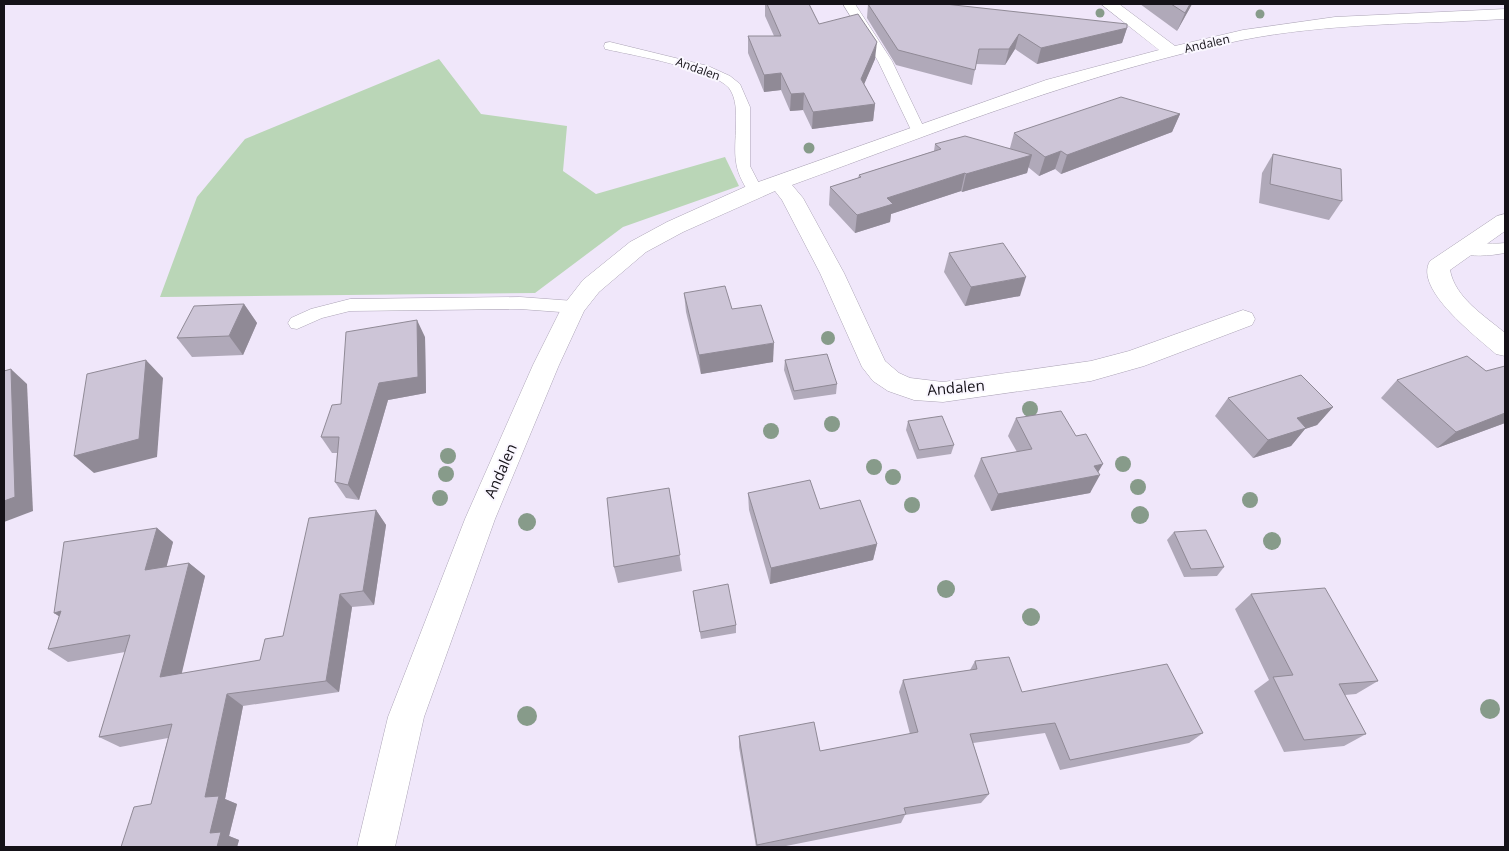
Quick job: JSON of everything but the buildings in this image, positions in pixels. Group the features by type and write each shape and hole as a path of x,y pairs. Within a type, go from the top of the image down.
{"street":[{"path":"1109,4 1172,52"},
{"name":"Andalen","path":"376,847 406,717 480,519 574,307 591,286 638,247 675,227 779,182 1053,84 1172,52 1243,35 1335,22 1505,14"},
{"name":"Andalen","path":"779,182 792,198 819,250 875,367 885,378 900,387 919,392 943,392 1091,371 1135,360 1243,319"},
{"path":"1505,220 1438,267 1440,283 1454,301 1505,347"}],"lane":[{"path":"849,4 885,61 919,132"},
{"name":"Andalen","path":"610,46 703,69 725,79 735,87 743,107 742,166 755,191"},
{"path":"1462,250 1488,251 1505,248"},
{"path":"297,323 317,313 350,305 520,303 574,307"}],"green space":[{"path":"439,59 481,114 567,126 563,171 596,194 725,157 739,186 623,227 535,293 160,297 197,197 245,139"}]}
